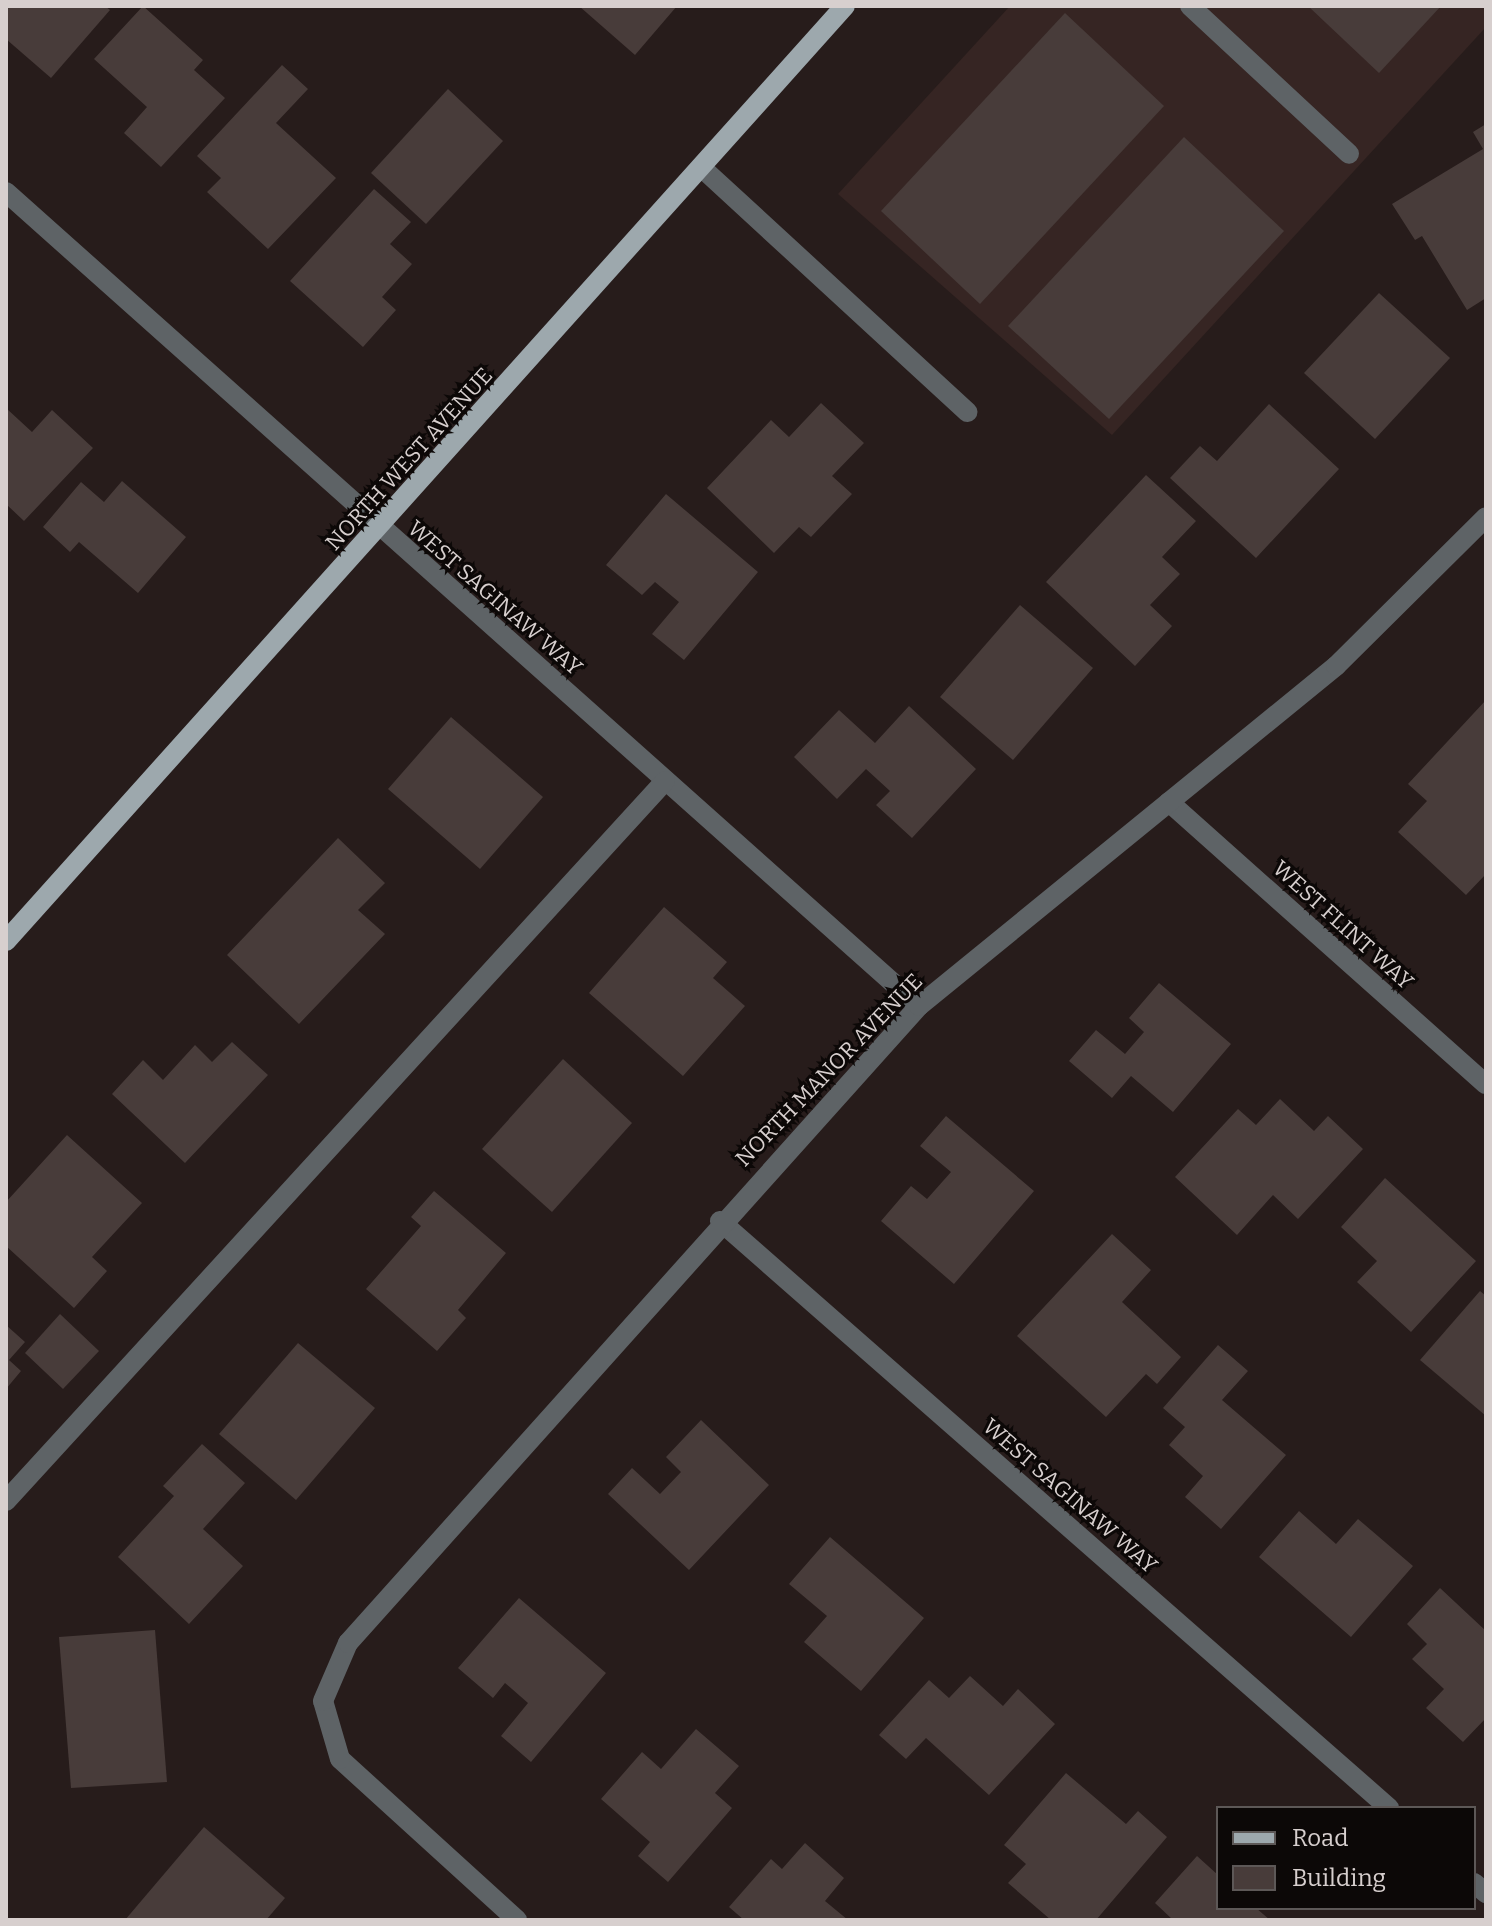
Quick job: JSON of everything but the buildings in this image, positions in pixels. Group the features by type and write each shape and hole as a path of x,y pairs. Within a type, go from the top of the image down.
{"main road":[{"name":"NORTH WEST AVENUE","path":"6,941 380,529 845,6"}],"street":[{"path":"1190,6 1349,154"},
{"path":"701,167 967,412"},
{"name":"WEST SAGINAW WAY","path":"6,192 380,529 919,1006"},
{"name":"NORTH MANOR AVENUE","path":"517,1920 359,1782 340,1759 323,1701 343,1653 380,1605 720,1221 919,1006 1336,666 1486,517"},
{"path":"6,1501 665,781"},
{"name":"WEST FLINT WAY","path":"1169,802 1486,1084"},
{"name":"WEST SAGINAW WAY","path":"720,1221 1387,1806"}],"shaded area":[{"path":"1010,6 1486,6 1486,27 1112,435 838,194"}]}
